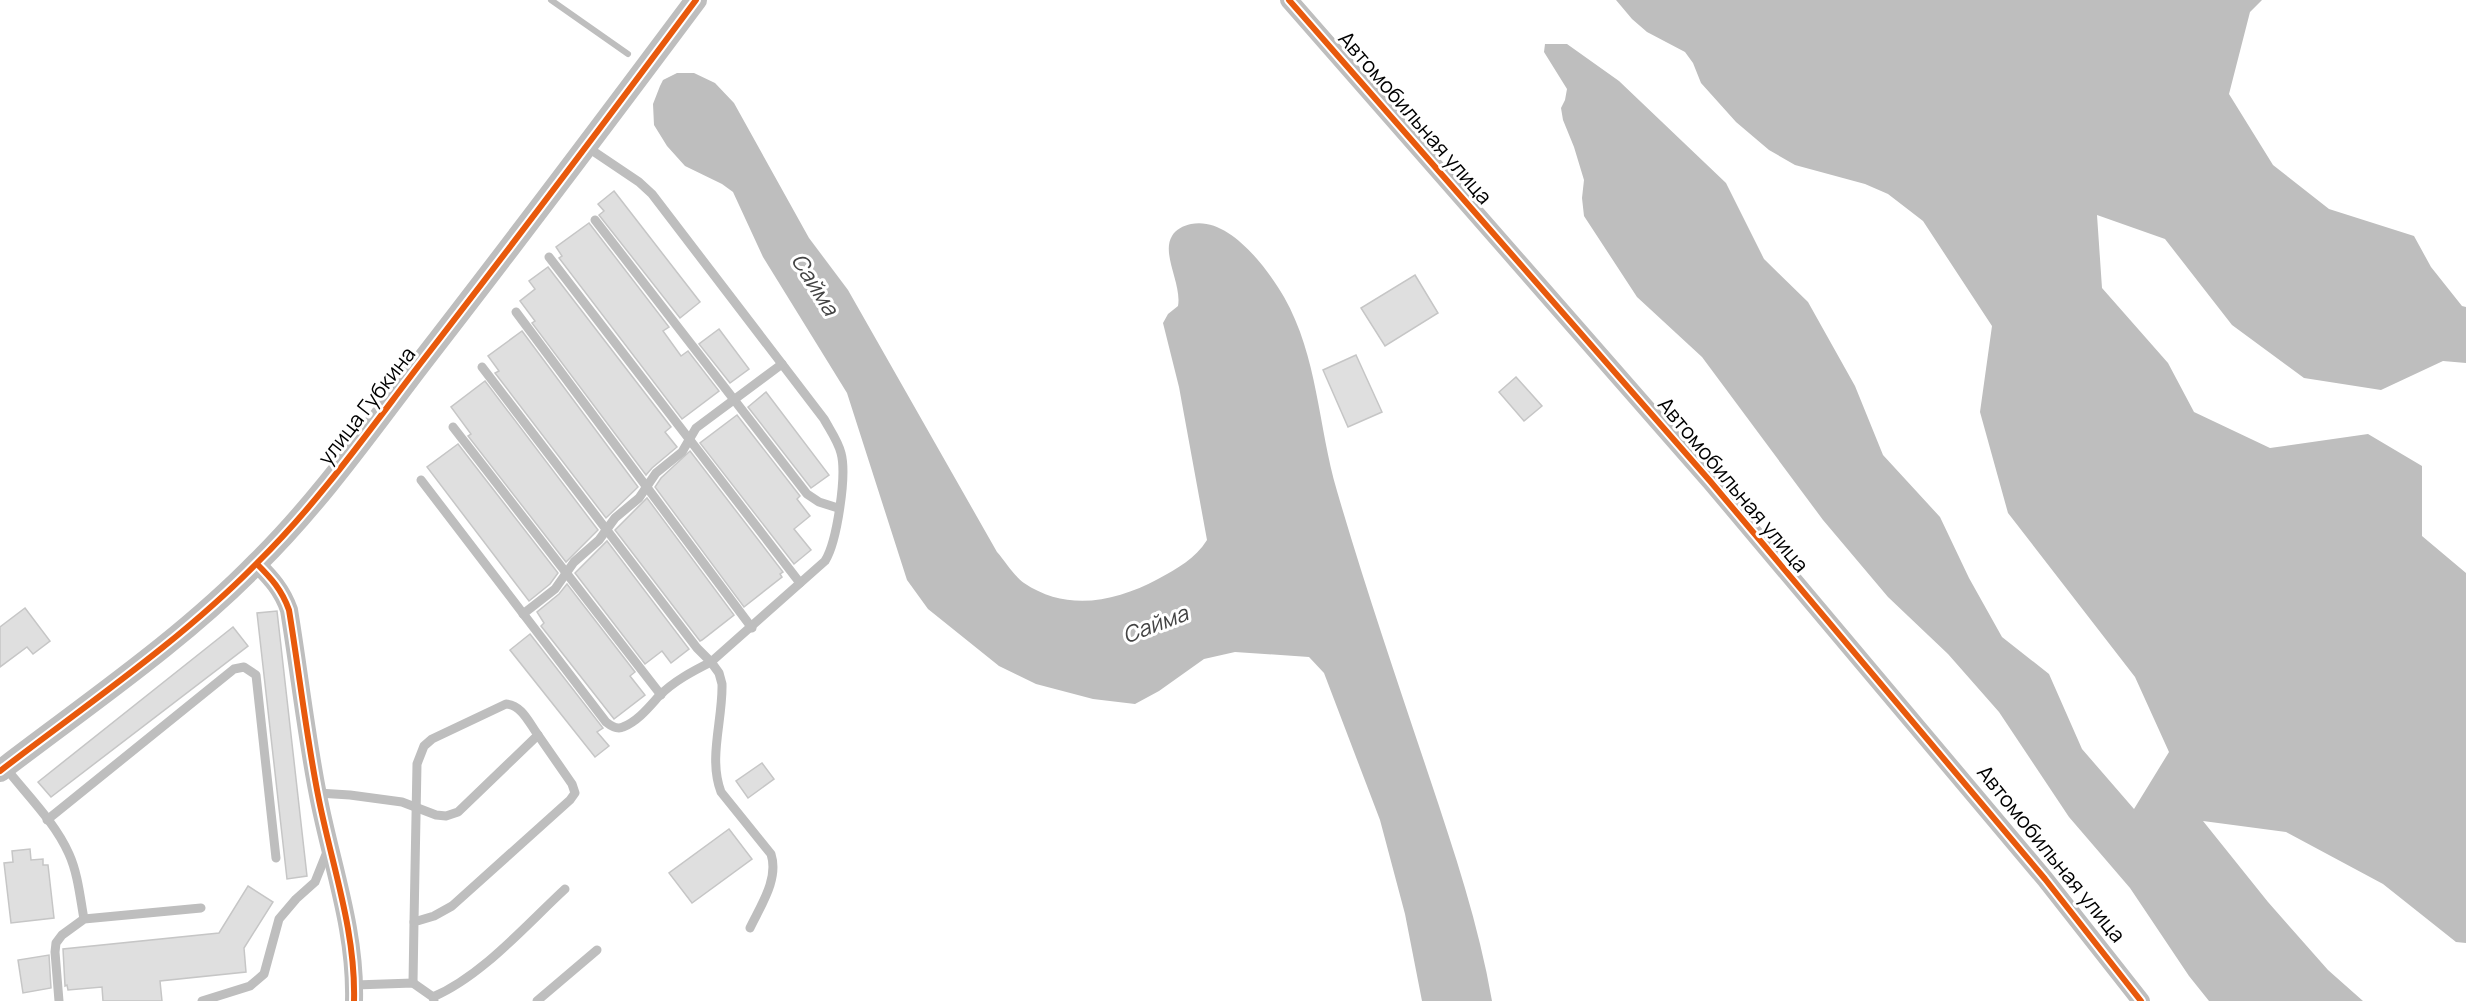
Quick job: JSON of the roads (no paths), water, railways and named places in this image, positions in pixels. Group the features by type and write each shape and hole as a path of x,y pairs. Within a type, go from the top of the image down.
{"street":[{"name":"улица Губкина","path":"2,769 141,663 213,604 257,564 324,488 696,0"},
{"name":"Автомобильная улица","path":"1289,0 1710,481 2045,879 2141,1001"},
{"path":"257,564 284,595 289,610 318,793 329,847 344,899 354,993"}],"lane":[{"path":"421,480 612,727 624,727 644,713 661,695 691,672 711,662 825,561 832,550 843,468 841,453 824,419 652,194 639,182 586,147"},
{"path":"595,220 807,494 819,502 838,508"},
{"path":"549,257 800,584"},
{"path":"516,312 752,628"},
{"path":"523,614 555,589 574,562 599,540 615,518 639,498 656,473 682,452 696,428 782,364"},
{"path":"482,367 697,648 719,673 723,700 715,768 718,783 721,792 771,854 775,866 773,877 750,928"},
{"path":"453,428 661,695"},
{"path":"47,820 234,669 244,667 256,675 276,858"},
{"path":"413,983 414,922 417,806 417,764 420,755 424,746 444,732 506,704 513,705 519,709 572,784 574,793 570,800 452,906 434,916 414,922"},
{"path":"318,793 402,802 436,815 446,816 458,812 538,735"},
{"path":"2,769 47,820 69,853 84,919"},
{"path":"202,1001 250,986 264,974 279,919 315,882 329,847"},
{"path":"354,993 413,983 434,999 473,974 565,890"},
{"path":"59,1001 56,942 84,919 201,908"},
{"path":"537,1001 597,950"}],"water":[{"path":"1616,0 2262,0 2250,12 2229,94 2273,165 2329,209 2414,236 2431,267 2462,306 2466,307 2466,363 2443,361 2381,390 2304,378 2232,325 2165,239 2097,215 2102,288 2168,363 2194,412 2270,448 2368,434 2422,466 2422,536 2466,573 2466,943 2456,942 2383,884 2286,832 2203,821 2268,902 2328,970 2363,1001 2209,1001 2189,976 2130,888 2069,817 1999,712 1948,654 1888,597 1823,520 1702,357 1637,297 1584,216 1582,198 1584,180 1561,108 1567,89 1544,52 1545,44 1567,44 1619,81 1726,183 1764,259 1808,302 1855,386 1883,455 1940,517 1969,578 2002,637 2049,674 2082,749 2134,809 2169,752 2135,677 2008,513 1980,412 1992,326 1923,221 1888,194 1865,184 1795,165 1769,150 1736,122 1701,83 1693,63 1685,52 1647,32"},
{"path":"677,73 694,73 715,83 734,103 809,238 848,290 997,552 1024,583 1057,598 1074,601 1108,598 1142,587 1179,567 1197,553 1207,540 1179,387 1163,323 1168,314 1178,306 1169,243 1180,228 1191,224 1205,224 1219,228 1233,236 1257,259 1284,297 1304,343 1337,491 1370,599 1457,861 1480,944 1492,1001 1422,1001 1405,914 1380,820 1324,673 1309,657 1235,652 1204,659 1159,691 1135,704 1093,699 1036,684 999,666 928,609 907,580 847,393 763,257 733,192 685,166 667,146 654,125 653,104 660,86 663,80"}],"waterway":[{"name":"Сайма","path":"551,0 628,54"}]}
